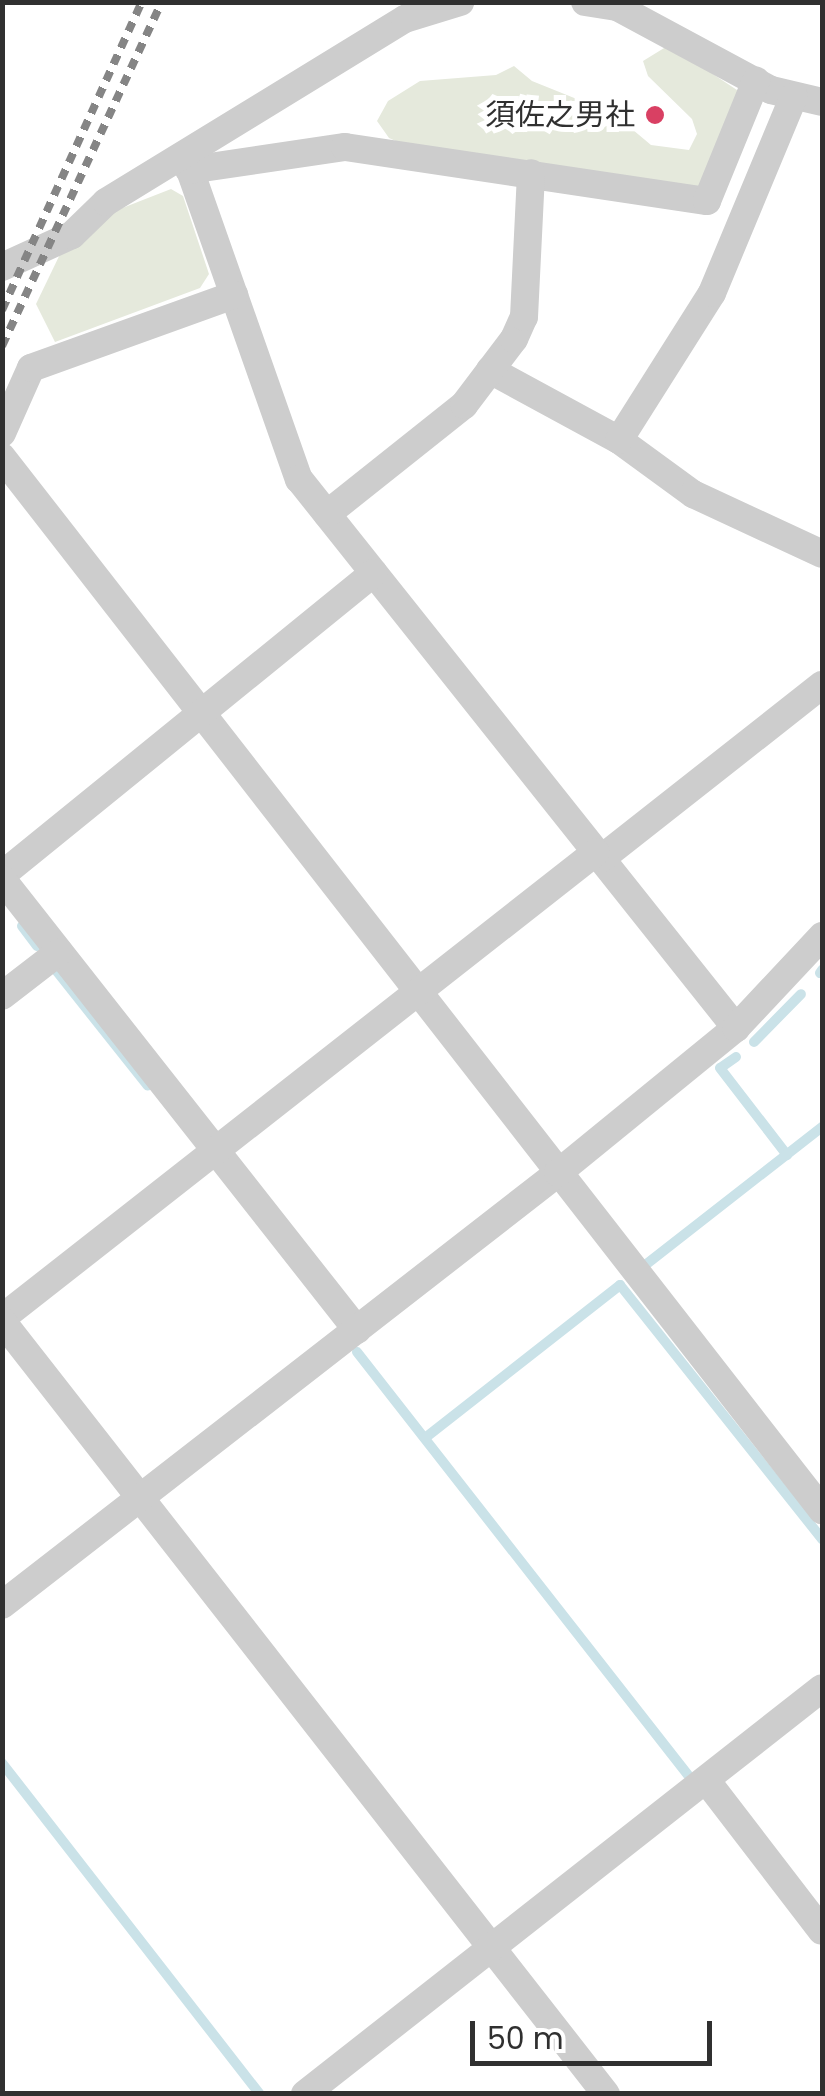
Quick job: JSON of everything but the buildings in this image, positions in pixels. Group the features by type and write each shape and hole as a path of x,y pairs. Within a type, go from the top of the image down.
{"street":[{"path":"2,267 72,234 106,202 187,163 405,19 460,2"},
{"path":"585,2 617,7 756,81 822,102"},
{"path":"187,163 345,148 707,202 756,81"},
{"path":"618,440 712,293 794,96"},
{"path":"187,163 299,479 736,1028"},
{"path":"327,514 464,405 524,318 530,173"},
{"path":"2,433 31,368 234,295"},
{"path":"490,370 618,440 693,494 822,554"},
{"path":"2,457 822,1510"},
{"path":"357,1330 2,877 374,573"},
{"path":"606,2094 2,1320 417,991 822,685"},
{"path":"2,1605 558,1174 736,1028 822,936"},
{"path":"2,996 60,952"},
{"path":"305,2094 822,1688"},
{"path":"706,1780 822,1932"}],"shaded area":[{"path":"669,45 740,92 699,188 411,148 389,138 377,121 388,101 420,81 496,75 514,66 532,81 614,114 651,145 689,150 697,134 692,119 648,76 643,61"},
{"path":"171,189 183,196 209,274 200,288 55,342 36,304 63,248 107,214"}],"waterway":[{"path":"22,926 37,946"},
{"path":"55,969 148,1086"},
{"path":"754,1042 801,994"},
{"path":"736,1057 720,1068 787,1155"},
{"path":"644,1266 822,1127"},
{"path":"425,1438 620,1285 822,1539"},
{"path":"357,1352 688,1775"},
{"path":"2,1763 260,2094"}],"railway":[{"path":"2,310 142,2"},
{"path":"2,346 162,2"}],"place":[{"name":"須佐之男社","path":"655,115"}]}
